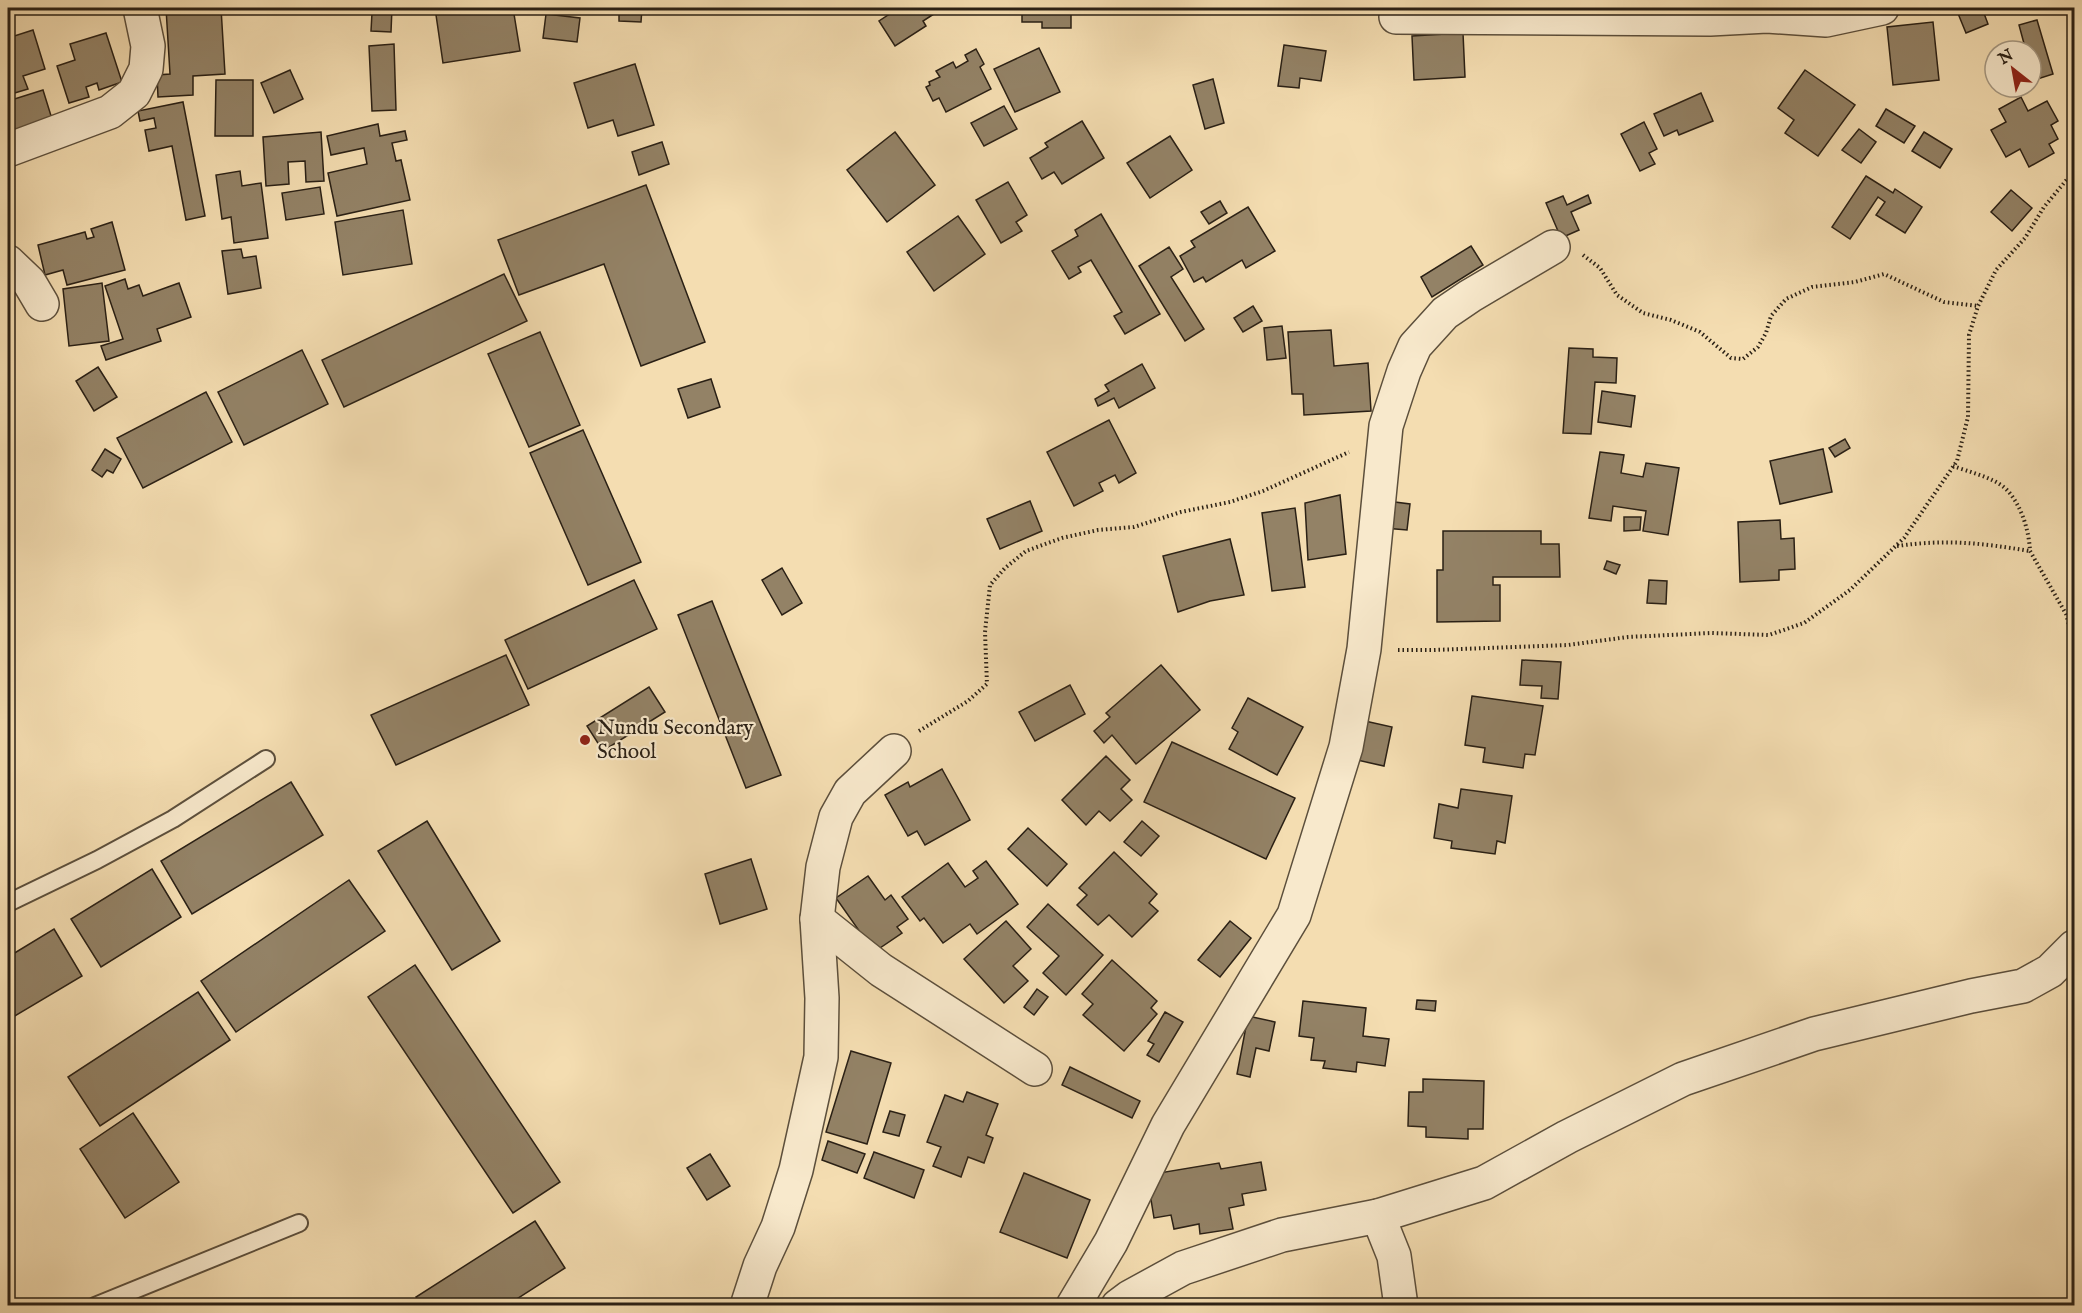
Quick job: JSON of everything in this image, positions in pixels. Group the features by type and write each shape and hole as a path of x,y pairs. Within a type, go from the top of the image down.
{"street":[{"path":"8,150 110,112 134,93 146,69 148,46 140,8"},
{"path":"1396,17 1710,19 1766,12 1826,20 1882,8"},
{"path":"1073,1305 1111,1242 1168,1125 1294,915 1346,747 1364,649 1386,426 1404,371 1415,346 1445,313 1553,247"},
{"path":"8,262 28,282 42,304"},
{"path":"747,1305 760,1266 778,1227 796,1170 821,1057 822,998 817,919 823,867 836,817 850,792 894,751"},
{"path":"817,919 881,970 1035,1069"},
{"path":"1118,1305 1183,1268 1282,1235 1378,1216 1484,1183 1567,1137 1683,1079 1814,1034 1971,996 2023,986 2050,971 2074,947"},
{"path":"1378,1216 1394,1257 1401,1305"}],"lane":[{"path":"8,903 97,860 173,819 266,759"},
{"path":"95,1305 299,1223"}],"path":[{"path":"1364,649 1509,648 1568,645 1628,637 1711,633 1769,635 1804,623 1850,590 1905,538 1957,460 1968,417 1969,335 1978,306 1996,270 2025,238 2044,207 2074,171"},
{"path":"1553,247 1564,246 1585,255 1600,268 1617,295 1642,313 1671,320 1700,332 1731,358 1743,359 1758,347 1766,333 1771,316 1786,299 1812,287 1855,282 1884,273 1944,302 1978,306"},
{"path":"894,751 928,725 968,701 987,684 985,632 990,585 1005,568 1026,551 1062,538 1098,530 1134,527 1181,512 1230,502 1350,452 1386,426"},
{"path":"1953,466 2005,488 2023,517 2030,539 2030,551 2066,615 2074,644"},
{"path":"1896,546 1931,542 1976,542 2030,551"}],"building":[{"path":"166,8 221,8 225,74 193,76 193,95 158,97 157,75 170,74"},
{"path":"363,8 392,8 391,32 371,31 372,13 363,12"},
{"path":"435,8 513,8 520,51 443,63"},
{"path":"619,8 642,8 641,22 619,21"},
{"path":"887,8 934,8 937,12 923,21 926,26 895,46 879,21 891,13"},
{"path":"1022,8 1071,8 1071,28 1042,28 1042,22 1022,22"},
{"path":"1966,8 1982,8 1988,24 1966,33 1957,11"},
{"path":"546,14 580,18 577,42 543,38"},
{"path":"2037,20 2043,39 2023,39 2019,25"},
{"path":"1933,22 1939,80 1893,85 1887,27"},
{"path":"33,30 45,69 23,76 28,89 8,95 8,38"},
{"path":"106,33 122,82 99,90 97,83 86,87 89,97 69,103 57,66 75,60 70,44"},
{"path":"1463,33 1465,77 1414,80 1412,36"},
{"path":"2043,40 2053,74 2043,77"},
{"path":"394,44 396,110 372,111 369,46"},
{"path":"1284,45 1326,51 1321,81 1300,78 1299,88 1278,86"},
{"path":"1039,48 1060,92 1015,112 994,69"},
{"path":"976,49 984,64 980,67 991,89 946,112 939,98 933,101 926,87 930,85 929,82 940,77 936,71 953,62 956,68 968,61 965,55"},
{"path":"635,64 654,125 618,136 613,120 588,128 574,83"},
{"path":"290,70 303,99 274,113 261,83"},
{"path":"1805,70 1855,105 1818,156 1785,133 1794,120 1778,108"},
{"path":"1213,79 1224,123 1205,129 1193,85"},
{"path":"216,80 253,80 253,136 215,136"},
{"path":"43,90 52,119 8,133 8,101"},
{"path":"1701,93 1713,121 1679,135 1677,130 1664,136 1654,114"},
{"path":"2017,99 2022,99 2028,111 2047,101 2058,121 2051,125 2058,139 2049,144 2054,153 2029,167 2020,149 2006,157 1991,130 2006,122 1999,109"},
{"path":"183,102 205,216 186,220 172,146 149,151 145,130 156,128 154,118 140,121 138,111"},
{"path":"1004,106 1017,129 984,146 971,123"},
{"path":"1886,109 1915,126 1904,143 1876,126"},
{"path":"1082,121 1104,158 1062,184 1054,172 1042,179 1030,158 1048,147 1045,143"},
{"path":"1644,122 1657,149 1649,153 1655,164 1640,171 1621,134"},
{"path":"378,124 380,136 405,131 407,140 392,143 396,161 401,160 410,200 337,216 328,173 367,164 364,148 331,155 327,136"},
{"path":"1859,129 1876,142 1861,163 1842,150"},
{"path":"321,132 324,181 306,182 305,161 288,162 289,184 266,186 263,137"},
{"path":"895,132 935,185 887,222 847,170"},
{"path":"1924,132 1952,149 1940,168 1912,151"},
{"path":"1170,136 1192,170 1150,198 1127,163"},
{"path":"662,142 669,164 639,175 632,152"},
{"path":"240,171 242,186 261,183 268,238 234,243 231,217 222,219 216,175"},
{"path":"1866,176 1893,193 1895,189 1922,207 1905,233 1876,215 1885,202 1878,197 1850,239 1832,227"},
{"path":"1008,182 1027,215 1016,222 1022,231 1001,243 976,200"},
{"path":"646,185 705,342 641,366 604,264 519,295 498,240"},
{"path":"320,187 324,214 286,220 282,193"},
{"path":"2011,190 2032,208 2012,231 1991,212"},
{"path":"1588,195 1591,203 1571,212 1579,230 1561,238 1546,203 1563,196 1567,205"},
{"path":"1220,201 1227,213 1209,224 1201,212"},
{"path":"1248,207 1275,251 1246,268 1242,260 1206,282 1203,277 1194,282 1180,256 1195,247 1191,241"},
{"path":"403,210 412,264 343,275 335,222"},
{"path":"1101,214 1160,314 1125,334 1114,316 1122,312 1091,260 1078,267 1081,272 1069,279 1052,251 1078,236 1075,230"},
{"path":"958,216 985,254 934,291 907,252"},
{"path":"112,222 125,270 67,285 63,270 45,275 38,245 85,232 87,239 94,237 91,229"},
{"path":"1471,246 1483,265 1432,297 1421,277"},
{"path":"1169,247 1183,269 1171,277 1204,329 1185,341 1139,266"},
{"path":"241,249 243,258 256,256 261,288 228,294 222,251"},
{"path":"504,274 527,321 344,407 322,360"},
{"path":"125,279 128,289 139,285 143,296 179,283 191,317 157,329 161,341 106,360 101,346 123,339 105,286"},
{"path":"102,283 109,341 69,346 63,289"},
{"path":"1253,306 1262,321 1243,332 1234,318"},
{"path":"1282,326 1286,358 1267,360 1264,328"},
{"path":"1331,330 1334,366 1368,363 1371,411 1304,415 1303,394 1292,394 1288,332"},
{"path":"540,332 580,425 529,447 488,354"},
{"path":"1569,348 1593,349 1593,357 1617,358 1616,383 1595,382 1591,434 1563,433"},
{"path":"302,350 328,404 244,445 218,392"},
{"path":"1142,364 1155,388 1119,408 1114,398 1098,406 1095,399 1109,391 1105,385"},
{"path":"98,367 117,397 94,411 76,381"},
{"path":"711,379 720,407 688,418 678,389"},
{"path":"1602,391 1635,396 1631,427 1598,422"},
{"path":"206,392 232,442 143,488 117,438"},
{"path":"1109,420 1136,473 1119,483 1115,475 1099,483 1103,491 1074,506 1047,452"},
{"path":"583,430 641,562 588,585 530,453"},
{"path":"1845,439 1850,448 1835,457 1829,448"},
{"path":"105,449 121,459 113,473 107,470 102,477 92,470"},
{"path":"1823,449 1832,492 1780,504 1770,461"},
{"path":"1600,452 1624,455 1621,473 1643,477 1646,463 1679,468 1668,535 1643,531 1646,511 1613,506 1611,521 1589,518"},
{"path":"1340,495 1346,554 1308,560 1305,503"},
{"path":"1030,501 1042,531 1000,549 987,519"},
{"path":"1387,501 1410,504 1407,530 1384,528"},
{"path":"1295,508 1305,587 1272,591 1262,513"},
{"path":"1624,517 1641,517 1640,530 1624,531"},
{"path":"1780,520 1781,539 1794,538 1795,569 1779,570 1779,580 1740,582 1738,522"},
{"path":"1443,531 1541,531 1541,544 1559,544 1560,577 1493,577 1493,585 1500,585 1500,621 1437,622 1437,570 1443,570"},
{"path":"1230,539 1244,595 1210,601 1178,612 1163,556"},
{"path":"1607,561 1620,565 1616,574 1604,569"},
{"path":"782,568 802,603 782,615 762,580"},
{"path":"634,580 657,629 528,689 505,640"},
{"path":"1649,580 1667,581 1666,604 1647,603"},
{"path":"712,601 781,775 746,788 678,615"},
{"path":"506,655 529,705 396,765 371,715"},
{"path":"1522,660 1561,662 1558,699 1541,698 1542,686 1520,685"},
{"path":"1161,665 1200,710 1136,764 1112,735 1104,743 1094,731 1110,717 1106,713"},
{"path":"1070,685 1085,714 1035,741 1019,712"},
{"path":"649,687 665,712 603,751 587,726"},
{"path":"1472,696 1543,706 1535,755 1525,754 1523,768 1483,762 1485,748 1465,745"},
{"path":"1248,698 1303,727 1277,775 1229,749 1238,732 1232,728"},
{"path":"1365,721 1392,727 1384,766 1357,760"},
{"path":"1172,742 1295,798 1266,859 1144,802"},
{"path":"1106,756 1130,780 1121,789 1132,800 1110,821 1099,811 1086,825 1062,800"},
{"path":"942,769 970,820 925,845 917,831 908,836 885,795 908,782 910,787"},
{"path":"291,782 323,835 192,914 161,861"},
{"path":"1461,789 1512,796 1505,843 1497,841 1495,854 1451,848 1452,841 1434,838 1439,804 1458,808"},
{"path":"427,821 500,941 452,970 378,851"},
{"path":"1142,821 1159,836 1141,856 1124,842"},
{"path":"1028,828 1067,864 1047,886 1008,849"},
{"path":"1114,852 1157,894 1149,903 1158,911 1132,937 1109,915 1098,925 1077,905 1087,895 1079,888"},
{"path":"751,859 767,909 720,924 705,874"},
{"path":"986,861 1018,904 977,934 970,924 943,943 924,918 920,921 902,897 948,863 965,887 978,878 973,871"},
{"path":"152,869 181,917 101,967 71,919"},
{"path":"868,876 885,900 891,895 908,919 897,927 902,933 874,952 836,898"},
{"path":"349,880 385,931 236,1032 201,981"},
{"path":"1048,904 1103,955 1066,995 1043,973 1059,956 1027,927"},
{"path":"1006,921 1031,949 1013,966 1028,981 1004,1003 964,959"},
{"path":"1230,921 1251,938 1220,977 1198,960"},
{"path":"54,929 82,976 8,1020 8,957"},
{"path":"1112,960 1157,1001 1151,1008 1157,1014 1124,1051 1083,1015 1093,1004 1082,994"},
{"path":"415,965 560,1182 513,1213 368,997"},
{"path":"1037,989 1048,997 1034,1015 1024,1007"},
{"path":"198,992 230,1040 100,1126 68,1077"},
{"path":"1417,1000 1436,1001 1435,1011 1416,1009"},
{"path":"1303,1001 1366,1008 1363,1036 1389,1039 1385,1066 1357,1062 1356,1072 1323,1068 1325,1061 1311,1060 1314,1038 1299,1036"},
{"path":"1165,1012 1183,1022 1159,1062 1147,1055 1154,1044 1148,1041"},
{"path":"1248,1016 1275,1022 1269,1051 1256,1048 1250,1077 1237,1074"},
{"path":"851,1051 891,1063 867,1144 826,1132"},
{"path":"1070,1067 1140,1101 1132,1118 1062,1085"},
{"path":"1423,1079 1484,1081 1483,1129 1468,1129 1468,1139 1426,1137 1426,1127 1408,1126 1409,1092 1423,1092"},
{"path":"967,1092 998,1104 986,1135 993,1138 984,1163 968,1157 961,1177 933,1166 941,1147 927,1142 945,1095 963,1102"},
{"path":"890,1111 905,1115 899,1136 883,1132"},
{"path":"133,1113 179,1182 125,1218 80,1149"},
{"path":"828,1141 865,1154 857,1173 822,1160"},
{"path":"874,1152 924,1170 914,1198 864,1178"},
{"path":"710,1154 730,1186 707,1200 687,1168"},
{"path":"1261,1162 1266,1190 1242,1194 1244,1205 1229,1208 1233,1229 1200,1234 1199,1224 1174,1229 1171,1215 1154,1218 1147,1175 1219,1163 1221,1169"},
{"path":"1024,1173 1090,1200 1067,1258 1000,1232"},
{"path":"535,1221 565,1268 506,1306 421,1306 416,1297"}],"place":[{"name":"Nundu Secondary School","path":"585,740"}]}
